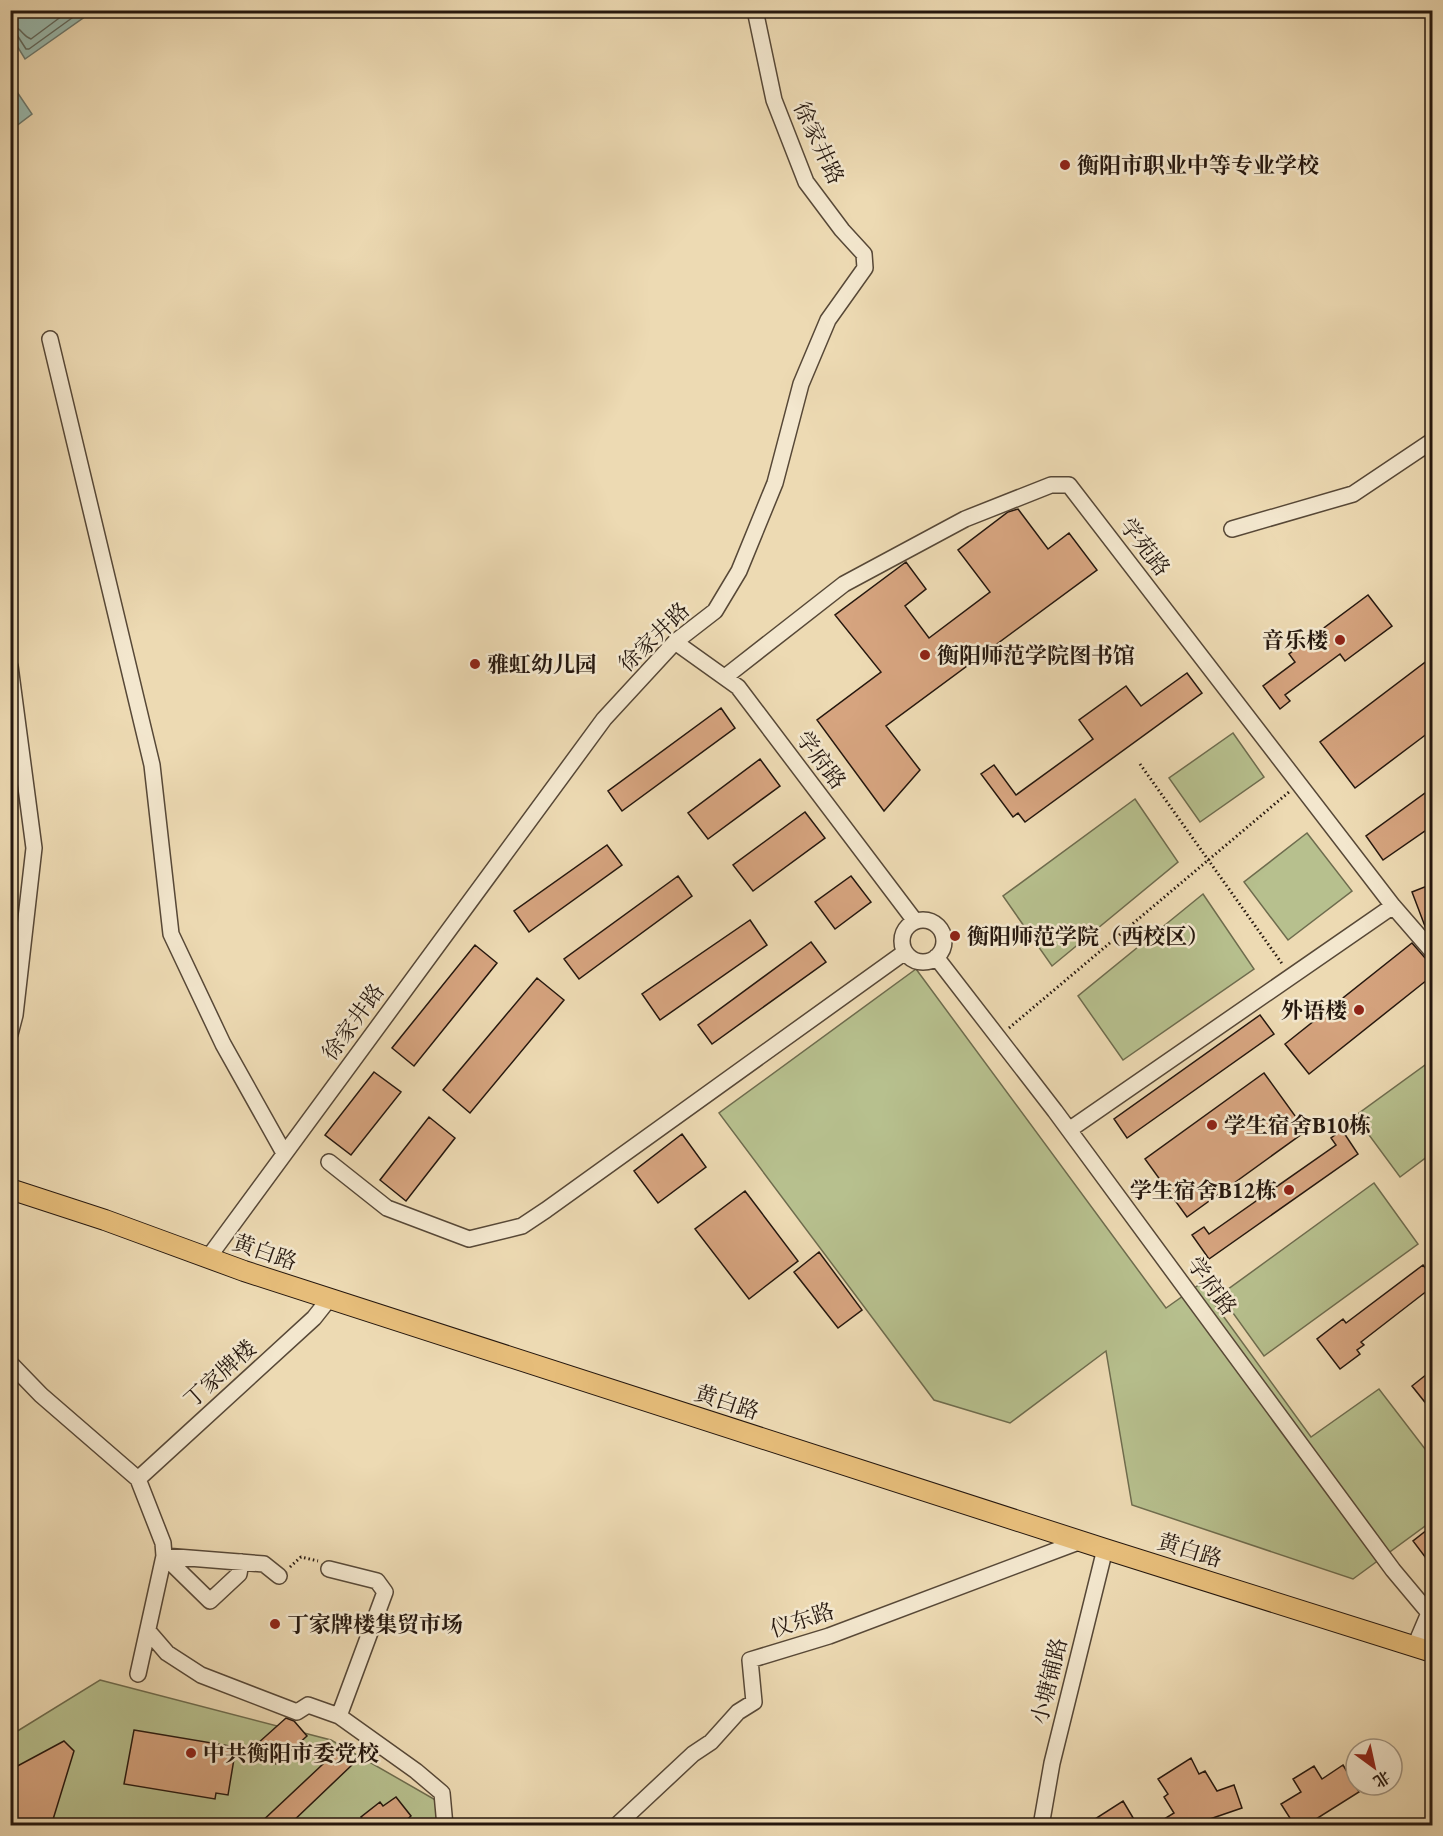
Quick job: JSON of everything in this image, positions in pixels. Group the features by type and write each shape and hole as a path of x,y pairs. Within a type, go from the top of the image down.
{"main road":[{"name":"黄白路","path":"10,1190 105,1220 329,1299 1105,1549 1424,1649"}],"street":[{"name":"徐家井路","path":"208,1258 604,719 675,642 715,611 740,571 775,483 801,384 823,330 864,268 864,254 842,230 806,182 774,100 755,10"},
{"path":"50,339 153,765 171,934 223,1044 284,1153"},
{"path":"1232,529 1353,494 1432,441"},
{"name":"学苑路","path":"725,677 844,584 965,519 1051,485 1069,485 1393,906 1432,951"},
{"name":"学府路","path":"675,642 738,687 915,921"},
{"path":"10,666 34,848 15,1015 10,1034"},
{"path":"1069,1130 1393,906"},
{"path":"915,921 933,922 940,928 943,935 944,944 941,951 930,961 916,960 905,952 902,944 907,926 915,921"},
{"path":"329,1162 387,1208 469,1239 522,1226 905,952"},
{"name":"学府路","path":"936,957 1069,1130 1393,1570 1429,1613 1424,1649"},
{"name":"丁家牌楼","path":"138,1479 314,1318 329,1299"},
{"path":"10,1363 41,1395 138,1479 163,1543 164,1556 138,1674"},
{"name":"仪东路","path":"616,1826 693,1754 711,1742 738,1712 754,1702 750,1660 829,1636 1081,1541"},
{"name":"小塘铺路","path":"1041,1826 1052,1763 1105,1549"},
{"path":"164,1556 264,1564 279,1576"},
{"path":"164,1556 210,1601 239,1574 241,1562"},
{"path":"329,1569 377,1581 385,1592 339,1716"},
{"path":"148,1631 166,1653 201,1675 297,1712 308,1705 339,1716 416,1771 442,1793 445,1826"}],"path":[{"path":"1140,764 1291,977"},
{"path":"998,1038 1300,783"},
{"path":"279,1576 301,1557 316,1560 329,1569"}],"green space":[{"path":"1233,733 1264,777 1200,822 1169,778"},
{"path":"1135,799 1178,862 1052,966 1003,896"},
{"path":"1307,833 1352,891 1288,940 1244,882"},
{"path":"1203,894 1254,969 1123,1060 1078,996"},
{"path":"916,969 1166,1308 1200,1284 1311,1437 1379,1389 1432,1458 1432,1521 1353,1579 1132,1505 1106,1351 1010,1423 934,1400 719,1113"},
{"path":"1432,1060 1432,1153 1400,1177 1355,1116"},
{"path":"1374,1183 1418,1244 1264,1356 1220,1295"},
{"name":"中共衡阳市委党校","path":"100,1680 331,1740 439,1802 441,1826 11,1826 11,1735"}],"water":[{"path":"11,10 93,11 25,59 11,36"},
{"path":"11,83 32,114 10,130"}],"building":[{"name":"衡阳师范学院图书馆","path":"1018,509 1048,549 1069,533 1097,570 886,726 920,770 884,811 817,720 881,672 835,615 906,562 926,589 905,606 929,638 990,592 958,550 1008,512"},
{"name":"音乐楼","path":"1368,595 1392,626 1345,661 1340,654 1285,695 1290,701 1280,709 1263,686 1295,662 1289,654"},
{"path":"1432,657 1432,730 1355,788 1320,742"},
{"path":"1187,673 1202,693 1025,822 1018,813 1013,817 981,774 994,765 1016,795 1093,739 1079,720 1126,686 1141,706"},
{"path":"721,708 735,728 622,811 608,791"},
{"path":"760,759 780,786 708,839 688,813"},
{"path":"1432,788 1432,826 1383,860 1366,836"},
{"path":"805,812 825,838 753,891 733,865"},
{"path":"607,845 622,865 529,932 514,911"},
{"path":"678,876 692,896 579,979 564,959"},
{"path":"851,876 871,902 835,929 815,902"},
{"path":"1432,884 1432,937 1426,929 1412,892"},
{"path":"750,920 767,945 660,1020 642,994"},
{"path":"811,942 826,962 712,1044 698,1025"},
{"name":"外语楼","path":"1412,943 1425,958 1432,961 1432,976 1309,1074 1285,1044"},
{"path":"475,945 497,963 414,1066 392,1048"},
{"path":"537,978 564,1000 470,1113 443,1090"},
{"path":"1260,1015 1274,1034 1127,1138 1114,1119"},
{"path":"374,1072 401,1092 351,1155 325,1135"},
{"path":"1264,1073 1306,1131 1187,1217 1145,1159"},
{"path":"429,1117 455,1138 406,1201 380,1180"},
{"name":"学生宿舍B12栋","path":"1342,1130 1358,1154 1209,1259 1192,1235 1204,1227 1209,1234 1336,1145 1331,1138"},
{"path":"682,1134 706,1167 658,1203 634,1171"},
{"path":"745,1191 798,1261 749,1299 695,1229"},
{"path":"819,1252 862,1310 838,1328 794,1272"},
{"path":"1423,1265 1432,1277 1432,1287 1361,1342 1364,1345 1357,1350 1360,1354 1340,1369 1317,1339 1343,1319 1346,1323"},
{"path":"1432,1370 1432,1411 1412,1386"},
{"path":"1432,1526 1432,1566 1413,1541"},
{"path":"286,1718 294,1721 307,1736 276,1764 257,1744"},
{"path":"134,1730 236,1747 228,1795 216,1793 215,1799 124,1784"},
{"path":"64,1741 74,1751 51,1826 10,1826 10,1770"},
{"path":"339,1749 353,1764 288,1826 257,1826"},
{"path":"1191,1758 1199,1774 1205,1771 1217,1791 1234,1785 1242,1808 1207,1820 1199,1826 1153,1826 1174,1813 1164,1797 1168,1794 1158,1779"},
{"path":"1343,1765 1344,1797 1351,1797 1305,1826 1295,1826 1281,1804 1301,1792 1293,1779 1314,1766 1322,1779"},
{"path":"396,1797 411,1816 399,1826 367,1826 361,1817 380,1802 383,1806"},
{"path":"1123,1801 1138,1826 1084,1826"}],"place":[{"name":"衡阳市职业中等专业学校","path":"1065,165"},
{"name":"音乐楼","path":"1340,640"},
{"name":"衡阳师范学院图书馆","path":"925,655"},
{"name":"雅虹幼儿园","path":"475,664"},
{"name":"衡阳师范学院（西校区）","path":"955,936"},
{"name":"外语楼","path":"1359,1010"},
{"name":"学生宿舍B10栋","path":"1212,1125"},
{"name":"学生宿舍B12栋","path":"1289,1190"},
{"name":"丁家牌楼集贸市场","path":"275,1624"},
{"name":"中共衡阳市委党校","path":"191,1753"}]}
